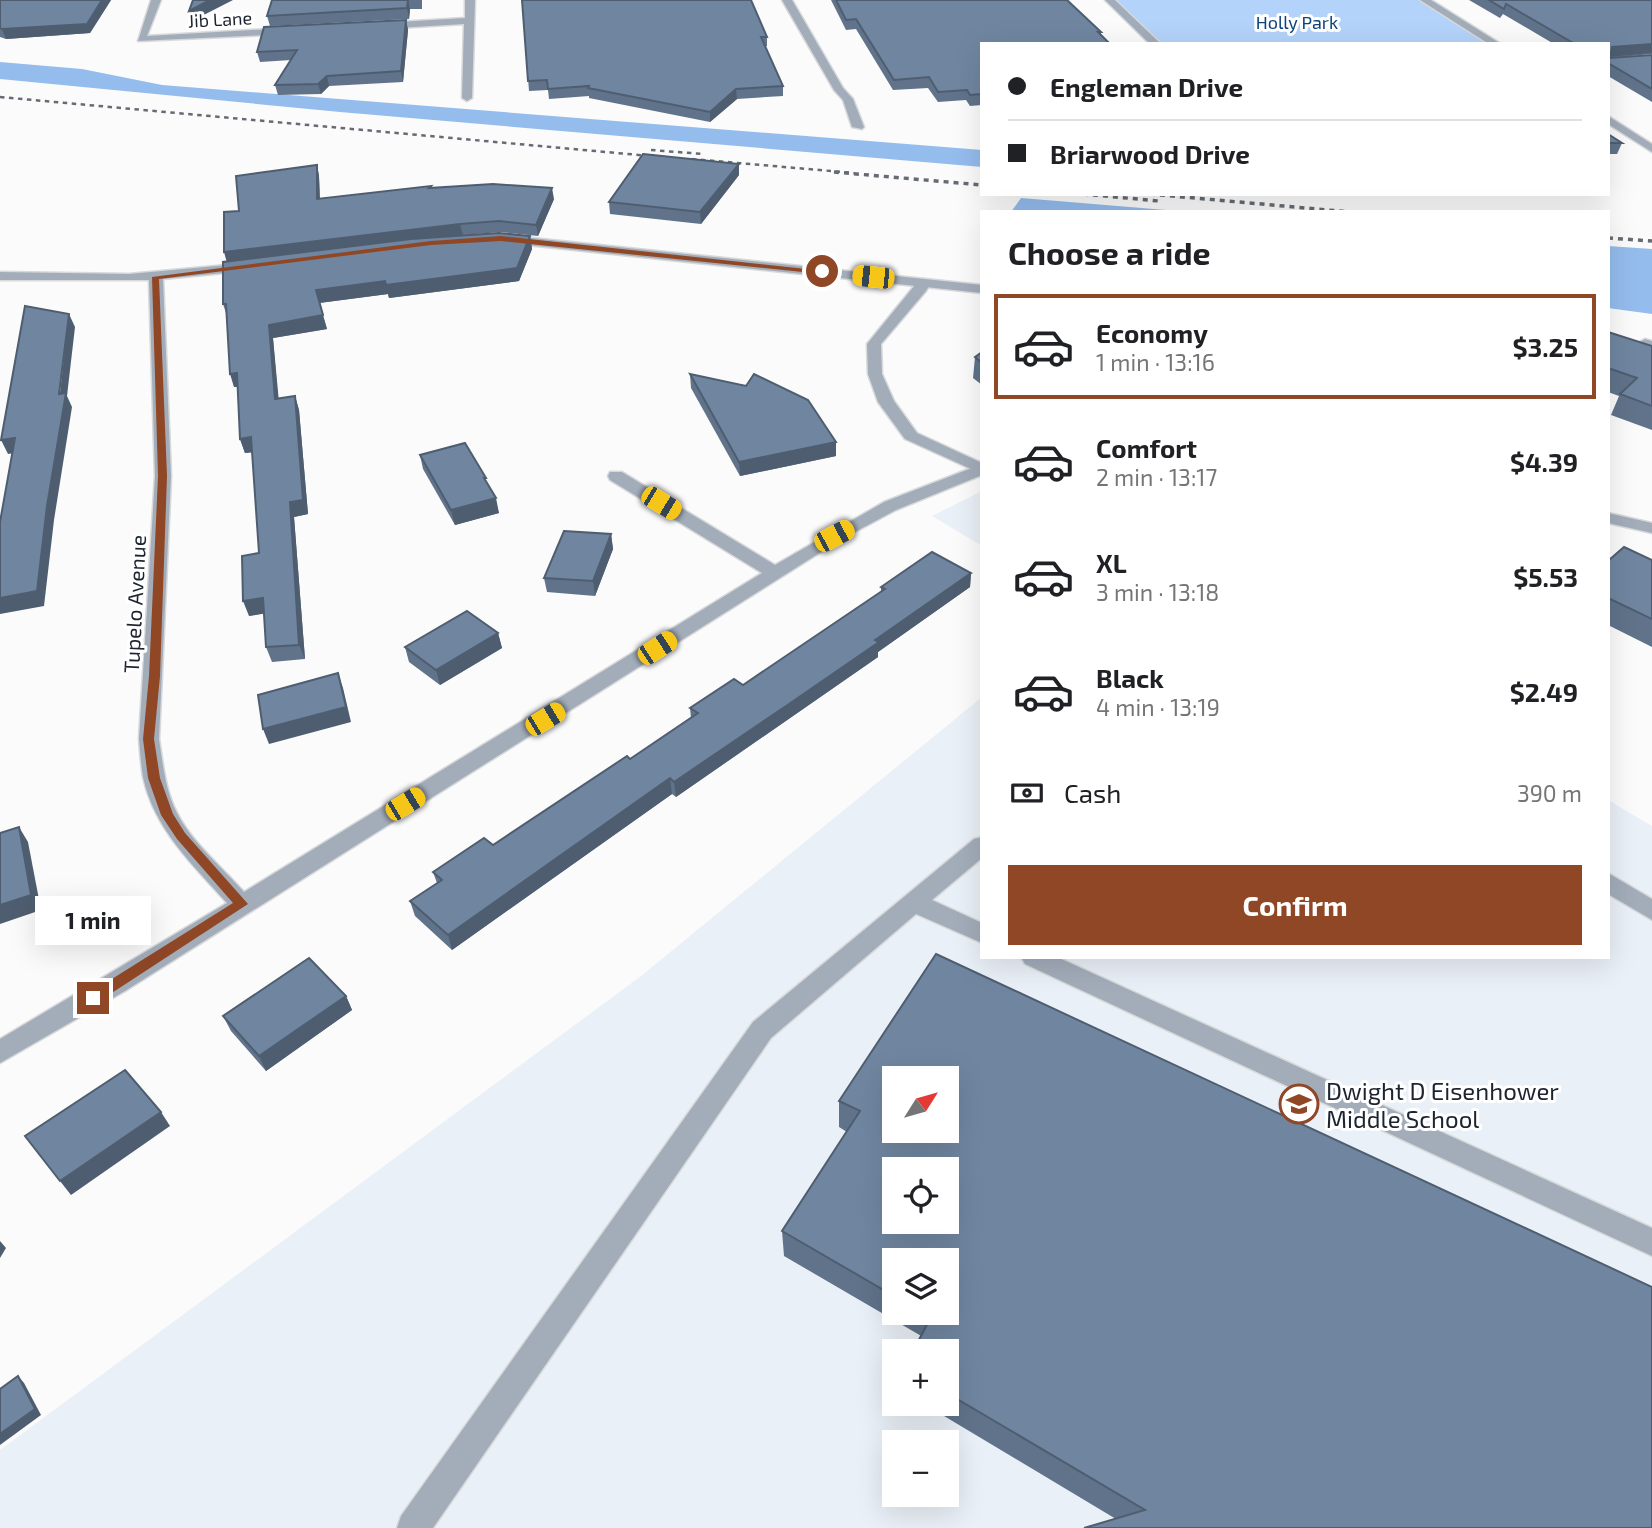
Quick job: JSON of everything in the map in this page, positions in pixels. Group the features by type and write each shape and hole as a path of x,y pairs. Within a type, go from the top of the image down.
{"street":[{"name":"Jib Lane","path":"156,0 141,39 305,30"},
{"path":"467,98 470,0"},
{"path":"787,0 839,90 848,99 858,127"},
{"path":"1110,0 1154,42"},
{"path":"1425,0 1493,42"},
{"path":"373,26 469,21"},
{"path":"1610,120 1652,149"},
{"path":"489,239 532,240 980,289"},
{"path":"0,276 90,279 156,277 258,266"},
{"name":"Tupelo Avenue","path":"156,277 163,476 155,676 149,739 154,778 167,815 181,836 241,904"},
{"path":"924,283 917,298 893,320 874,344 875,374 886,402 911,436 980,469"},
{"path":"0,1052 116,984 241,904 568,705 774,572 890,506 980,469"},
{"path":"615,476 774,572"},
{"path":"1610,518 1652,528"},
{"path":"413,1528 762,1030 980,847"},
{"path":"1610,883 1652,911"},
{"path":"915,903 980,933"},
{"path":"1037,959 1652,1242"}],"shaded area":[{"path":"0,62 82,69 162,85 980,150 980,167 340,112 0,79"},
{"path":"1021,198 1166,210 1012,210"},
{"path":"1610,246 1652,249 1652,314 1610,308"},
{"path":"980,492 980,545 932,516"},
{"name":"Dwight D Eisenhower Middle School","path":"980,699 980,959 1610,959 1610,801 1652,826 1652,1528 0,1528 0,1450 641,976"}],"green space":[{"name":"Holly Park","path":"1110,0 1425,0 1493,42 1154,42"}],"building":[{"path":"0,0 102,0 87,24 2,29"},
{"path":"193,0 210,0 189,11"},
{"path":"272,0 408,0 407,8 267,16"},
{"path":"522,0 751,0 767,37 761,37 783,86 736,89 710,112 588,88 589,86 548,89 547,80 528,81"},
{"path":"836,0 1067,0 1108,42 980,42 980,94 970,95 967,90 938,92 929,77 894,80 856,19 846,20"},
{"path":"1489,0 1652,0 1652,44 1612,47 1610,58 1610,42 1572,42 1506,4 1504,9"},
{"path":"406,20 401,71 327,76 318,84 275,85 297,50 257,52 264,27"},
{"path":"1652,55 1652,89 1610,64 1610,58"},
{"path":"1610,135 1622,143 1610,143"},
{"path":"643,154 739,164 700,212 609,202"},
{"path":"317,165 317,199 431,186 429,188 493,184 552,188 536,225 499,221 460,224 224,252 224,212 239,211 236,176"},
{"path":"499,233 530,236 517,268 386,285 385,281 316,290 323,315 269,325 275,399 295,396 303,500 290,502 299,645 266,647 263,598 243,601 242,556 259,553 251,437 240,439 237,373 230,374 226,304 223,304 223,262 411,239"},
{"path":"25,306 69,314 59,394 66,393 47,506 37,591 0,598 0,522 15,438 1,440"},
{"path":"1610,333 1652,346 1652,406 1620,394 1637,378 1610,369"},
{"path":"690,374 746,386 754,374 808,400 836,442 739,462"},
{"path":"465,443 496,498 451,510 420,455"},
{"path":"564,531 611,534 593,581 544,578"},
{"path":"1624,547 1652,560 1652,619 1610,599 1610,559"},
{"path":"932,552 971,573 875,640 879,642 674,782 670,778 448,935 410,901 442,880 433,872 484,838 493,845 627,756 630,759 698,713 690,708 734,679 743,685 885,589 881,587"},
{"path":"467,611 498,633 436,670 405,647"},
{"path":"338,673 346,707 263,729 258,695"},
{"path":"19,827 31,895 0,905 0,833"},
{"path":"936,954 1652,1287 1652,1528 1084,1528 1145,1510 959,1400 959,1339 919,1339 927,1325 959,1325 959,1248 882,1248 882,1289 782,1231 860,1111 839,1101"},
{"path":"309,958 346,996 259,1056 223,1016"},
{"path":"125,1070 161,1112 60,1181 25,1136"},
{"path":"18,1376 35,1409 0,1434 0,1389"}],"railway":[{"path":"0,97 661,157"},
{"path":"651,150 703,154"},
{"path":"692,159 854,173"},
{"path":"834,172 980,185"},
{"path":"1105,196 1159,201"},
{"path":"1172,196 1328,210"},
{"path":"1610,238 1652,241"}],"place":[{"name":"Dwight D Eisenhower Middle School","path":"1299,1104"}],"route":[{"path":"93,998 241,904 181,836 167,815 154,778 149,739 155,676 163,476 156,277 454,240 501,239 822,271"}]}
